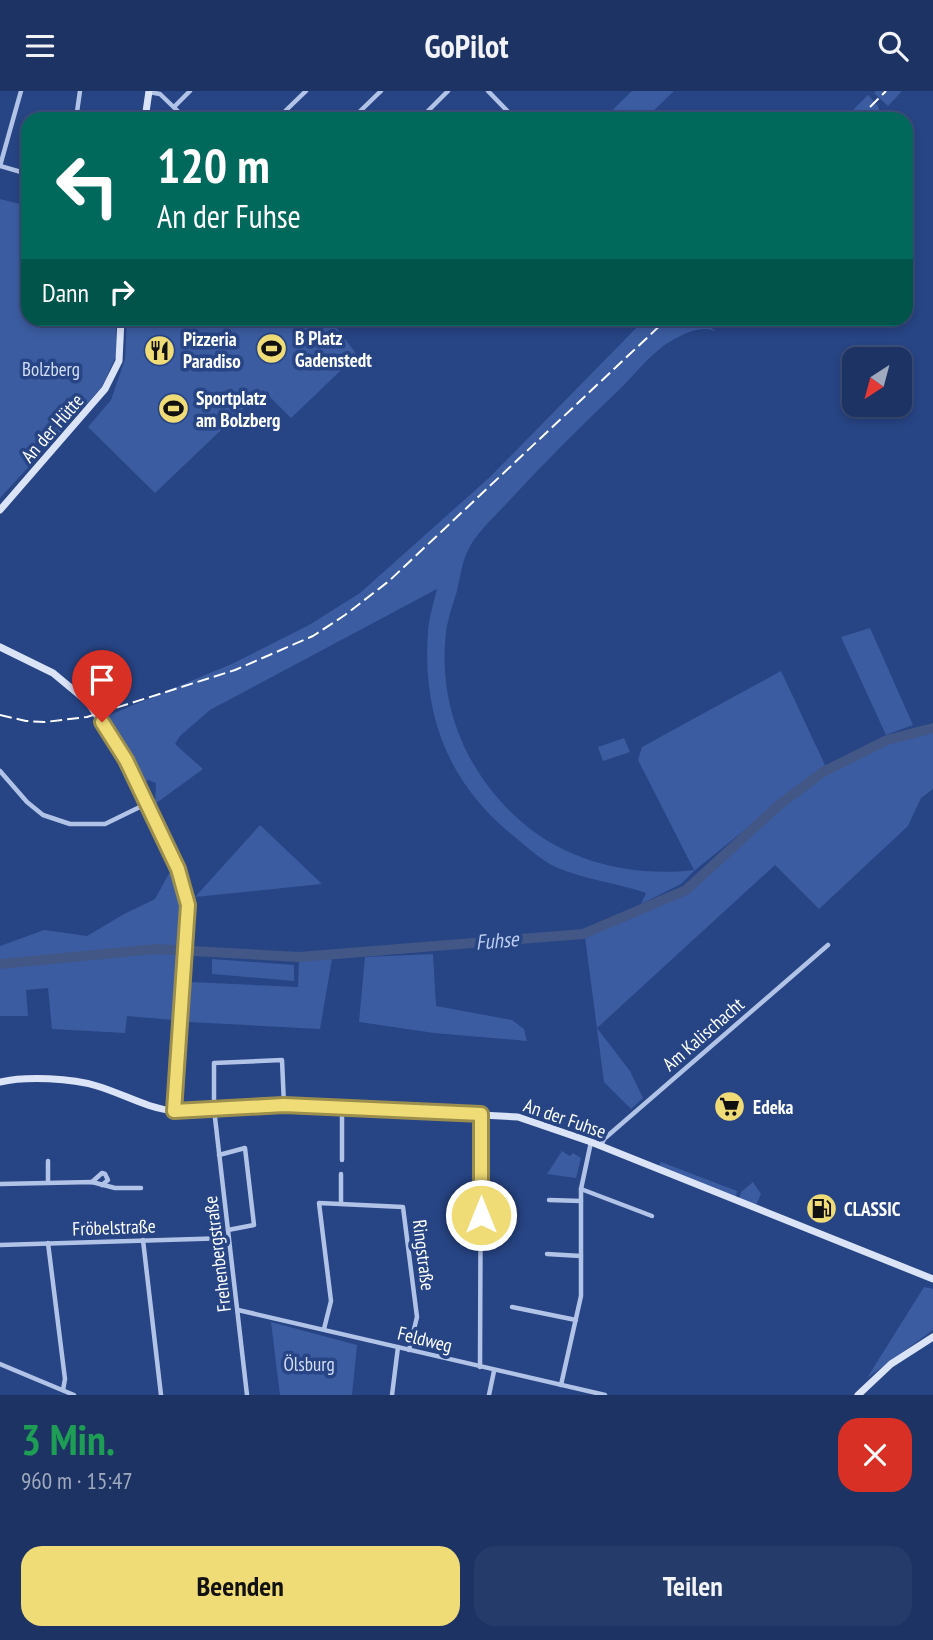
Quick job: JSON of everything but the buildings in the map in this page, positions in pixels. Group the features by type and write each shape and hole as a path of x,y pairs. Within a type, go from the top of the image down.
{"street":[{"path":"21,91 0,166 21,172"},
{"path":"77,112 80,91"},
{"path":"174,107 190,91"},
{"path":"284,112 306,91"},
{"path":"359,112 381,91"},
{"path":"427,112 449,91"},
{"path":"488,91 508,112"},
{"path":"146,112 149,92 160,94 179,112"},
{"name":"An der Hütte","path":"0,510 95,403 113,376 119,361 121,326"},
{"path":"0,647 53,673 88,702 119,747 178,869 188,905 174,1111"},
{"path":"0,771 27,802 43,815 70,824 106,824 146,804"},
{"name":"Am Kalischacht","path":"601,1146 604,1139 828,945"},
{"name":"Frehenbergstraße","path":"247,1395 214,1109 214,1063 282,1060 284,1105"},
{"name":"An der Fuhse","path":"0,1082 79,1081 157,1109 174,1111 284,1105 481,1114 530,1119 933,1279"},
{"path":"342,1108 342,1160"},
{"path":"480,1367 481,1114"},
{"path":"561,1385 581,1296 581,1189 591,1142"},
{"path":"219,1155 245,1148 254,1225 228,1230"},
{"path":"48,1161 48,1182"},
{"path":"92,1182 102,1173 106,1174 108,1180 101,1185"},
{"path":"324,1329 331,1301 319,1203 341,1203 341,1174"},
{"path":"0,1184 92,1182 141,1188"},
{"path":"581,1189 652,1216"},
{"path":"549,1200 581,1201"},
{"name":"Ringstraße","path":"341,1203 403,1207 418,1317 409,1350"},
{"name":"Fröbelstraße","path":"0,1245 229,1238"},
{"path":"143,1240 161,1395"},
{"path":"48,1243 65,1379 63,1390"},
{"path":"547,1254 581,1256"},
{"path":"512,1307 576,1320"},
{"name":"Feldweg","path":"238,1310 605,1395"},
{"path":"858,1395 891,1364 933,1337"},
{"path":"392,1395 398,1347"},
{"path":"0,1364 74,1395"},
{"path":"489,1395 494,1371"}],"green space":[{"path":"632,91 674,91 652,112 610,112"},
{"path":"902,91 888,106 874,93"},
{"path":"868,95 880,112 851,112"},
{"name":"Bolzberg","path":"0,199 21,204 21,326 116,326 116,356 102,387 0,498"},
{"name":"Sportplatz am Bolzberg","path":"127,326 337,326 357,355 291,418 263,390 155,493 88,427 111,400 125,359"},
{"path":"638,326 710,326 715,331 693,331 657,351 536,472 472,543 464,560 446,632 446,683 450,707 468,754 480,775 513,814 532,830 574,854 621,868 669,872 694,870 638,760 642,747 781,671 825,765 681,884 641,904 646,893 558,868 533,853 489,813 470,791 443,743 429,690 427,661 429,626 437,589 210,710 180,736 175,744 203,769 155,804 156,783 148,780 145,782 107,716 234,663 309,625 360,593 490,477"},
{"path":"870,628 913,725 886,735 841,637"},
{"path":"933,731 933,789 921,798 908,826 819,909 775,865 597,1028 630,1071 643,1098 631,1109 604,1082 585,937 686,892 780,808 822,777 892,741"},
{"path":"624,738 630,752 603,761 598,747"},
{"path":"260,825 322,884 195,897"},
{"path":"172,868 181,892 182,905 173,1020 127,1016 125,1033 52,1029 48,988 26,990 28,1016 0,1016 0,946 44,930 87,936 155,899"},
{"path":"433,954 436,1006 512,1020 524,1029 527,1041 434,1033 359,1022 365,957"},
{"path":"212,959 294,965 294,981 212,974"},
{"path":"332,959 320,1029 188,1022 191,982 298,987 299,961"},
{"path":"562,1151 581,1158 576,1178 547,1174"},
{"path":"661,1162 737,1191 736,1197 659,1166"},
{"path":"753,1182 761,1194 756,1205 739,1199 741,1192"},
{"path":"924,1287 933,1289 933,1330 867,1378"},
{"name":"Ölsburg","path":"271,1322 357,1345 352,1395 280,1395"}],"waterway":[{"name":"Fuhse","path":"0,964 156,949 299,957 583,934 686,890 779,805 823,772 887,740 933,728"}],"railway":[{"path":"865,112 886,91"},
{"path":"0,715 45,722 87,717 235,670 313,636 389,581 660,326"}],"place":[{"name":"B Platz Gadenstedt","path":"272,349"},
{"name":"Pizzeria Paradiso","path":"160,350"},
{"name":"Sportplatz am Bolzberg","path":"173,409"},
{"name":"Edeka","path":"730,1107"},
{"name":"CLASSIC","path":"821,1209"}],"route":[{"path":"102,722 126,760 178,869 188,905 174,1111 284,1105 481,1114 481,1215"}]}
